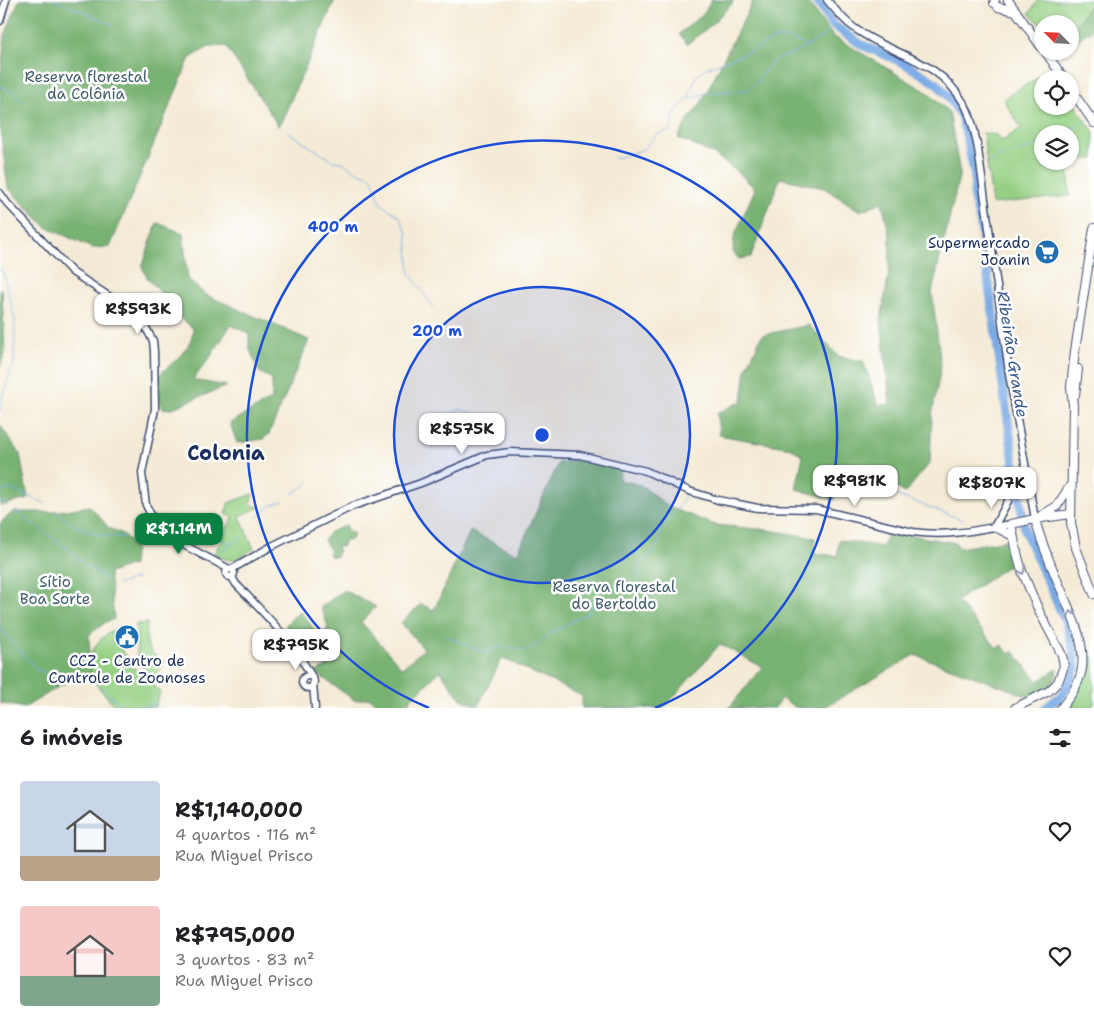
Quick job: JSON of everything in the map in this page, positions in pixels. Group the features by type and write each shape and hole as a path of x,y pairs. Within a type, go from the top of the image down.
{"main road":[{"path":"1008,0 1034,37"},
{"path":"996,3 1016,11"},
{"path":"1079,101 1094,123"},
{"path":"1073,405 1071,387 1075,351 1094,228"},
{"path":"1094,261 1082,331 1073,405 1071,514 1072,536 1094,594"},
{"path":"1032,519 1057,506 1072,482"},
{"path":"1015,708 1049,691 1058,682 1064,666 1062,656 1039,612 1022,571 1013,536 1015,523 1071,514"},
{"path":"1032,519 1081,640 1083,658 1081,673 1077,684 1063,707"},
{"path":"995,527 1013,536"}],"street":[{"path":"0,21 6,0"},
{"path":"827,0 842,18 857,30 928,66 953,89 969,114 978,149 1008,370 1032,519"},
{"path":"0,193 6,203 72,272 136,316 150,335 154,351 156,409 142,473 146,505 158,524 182,544 231,572 234,582 270,620 302,659 311,683 315,705"},
{"path":"231,572 272,546 353,506 421,483 487,455 510,452 580,456 646,471 689,491 718,500 758,508 816,509 913,532 958,534 1015,523"},
{"path":"995,527 1008,501"},
{"path":"302,659 303,684 311,683"},
{"path":"303,678 308,676 311,683"}],"green space":[{"name":"Reserva florestal da Colônia","path":"19,0 335,0 279,127 226,46 209,47 190,58 110,247 92,248 46,227 8,188 0,127 0,81 5,35"},
{"path":"711,0 733,0 732,4 709,27 687,44 679,34 705,12"},
{"path":"755,0 806,0 833,36 927,92 949,112 960,173 932,292 941,366 932,416 930,463 905,493 872,473 844,466 834,500 796,489 803,456 791,448 719,435 717,413 742,401 746,369 762,335 809,325 838,356 863,361 878,404 890,405 881,319 889,272 890,237 882,202 860,211 824,188 780,178 751,257 739,259 733,252 734,237 755,189 741,175 715,155 678,138 688,120 701,103"},
{"path":"1038,0 1093,0 1079,21 1079,15 1034,15 1034,18 1029,14"},
{"path":"1093,0 1094,28 1079,39 1079,21"},
{"path":"1034,80 1034,115 1079,115 1079,111 1094,132 1094,159 1079,159 1079,125 1034,125 1034,170 1069,170 1070,196 992,204 983,133 997,135 1002,141 1021,128 1003,99"},
{"path":"157,223 183,233 188,280 206,295 309,340 269,434 263,439 237,443 230,423 272,399 272,379 259,372 249,347 249,334 231,325 193,380 227,386 170,409 162,408 159,402 159,375 186,348 190,342 193,328 178,316 164,296 148,279 142,267"},
{"path":"0,288 2,292 5,353 0,366"},
{"path":"0,425 20,454 28,499 0,506"},
{"name":"Reserva florestal do Bertoldo","path":"578,460 621,470 619,480 641,485 669,507 715,525 769,530 815,538 814,553 837,556 839,540 883,547 887,531 956,543 959,548 1008,540 1015,561 957,601 997,648 1002,645 1009,654 1013,651 1038,681 1057,669 1054,680 1049,688 1030,697 915,655 823,708 797,708 781,698 775,708 729,708 762,667 720,644 664,708 582,708 582,696 502,658 478,706 461,699 440,671 402,708 380,708 370,698 354,700 315,672 327,667 322,656 307,656 288,633 286,624 300,611 322,639 328,627 321,607 344,590 376,607 361,622 402,668 424,649 401,623 421,604 434,610 470,531 517,554 559,462"},
{"path":"253,494 250,504 260,507 240,516 254,549 238,558 230,560 214,554 233,517 226,514 228,503"},
{"name":"Sítio Boa Sorte","path":"90,506 109,528 121,533 135,545 133,565 109,573 114,619 106,622 89,635 91,676 65,683 24,708 0,703 0,523 13,512 52,512"},
{"path":"347,525 346,529 354,534 352,539 349,541 345,540 342,547 338,546 337,549 339,550 336,557 330,556 328,552 330,550 324,540 330,532"},
{"path":"147,623 147,641 150,650 164,661 153,686 161,691 154,708 112,708 115,706 92,678 89,662 91,655 105,635 119,628 122,652 128,657 142,680 148,677 137,657 136,624"},
{"path":"1089,656 1090,658 1094,657 1094,704 1091,708 1069,706 1087,659"}],"waterway":[{"path":"55,0 114,25"},
{"name":"Ribeirão Grande","path":"816,0 833,25 862,45 902,62 936,83 948,96 961,116 975,177 974,198 980,221 1025,531 1067,625 1074,651 1075,668 1067,687 1061,696 1045,708"},
{"path":"613,157 617,158 644,149 657,134 671,130 675,111 688,99 696,77 706,68 749,52 777,38 790,39 808,46 833,25"},
{"path":"689,99 707,93 747,90 757,82 775,60 808,46"},
{"path":"0,86 9,90 24,102"},
{"path":"1079,125 1087,121"},
{"path":"288,132 333,161 343,162 352,169 372,177 381,204 399,216 407,233 410,274 434,308"},
{"path":"988,165 998,157 1034,146"},
{"path":"0,268 4,275 15,320 14,363 3,393 0,411"},
{"path":"440,416 461,409 484,417"},
{"path":"293,494 309,482"},
{"path":"0,492 10,489 45,503"},
{"path":"880,489 963,520"},
{"path":"447,636 484,653 495,648 505,647 527,651 551,633 589,612 602,589 616,583 631,592 637,581 638,567 657,547 666,524 686,494"},
{"path":"0,500 8,506"},
{"path":"257,518 270,506 283,501"},
{"path":"55,510 71,524 98,535 125,537"},
{"path":"15,511 107,580"},
{"path":"200,537 210,537 233,543"},
{"path":"221,552 242,537"},
{"path":"117,585 138,578"},
{"path":"0,628 36,669 46,673 59,673 83,678"},
{"path":"92,679 122,706 137,707 153,704 159,708"}],"place":[{"name":"Supermercado Joanin","path":"1047,252"},
{"name":"CCZ - Centro de Controle de Zoonoses","path":"127,637"}],"district":[{"name":"Colonia","path":"226,453"}]}
